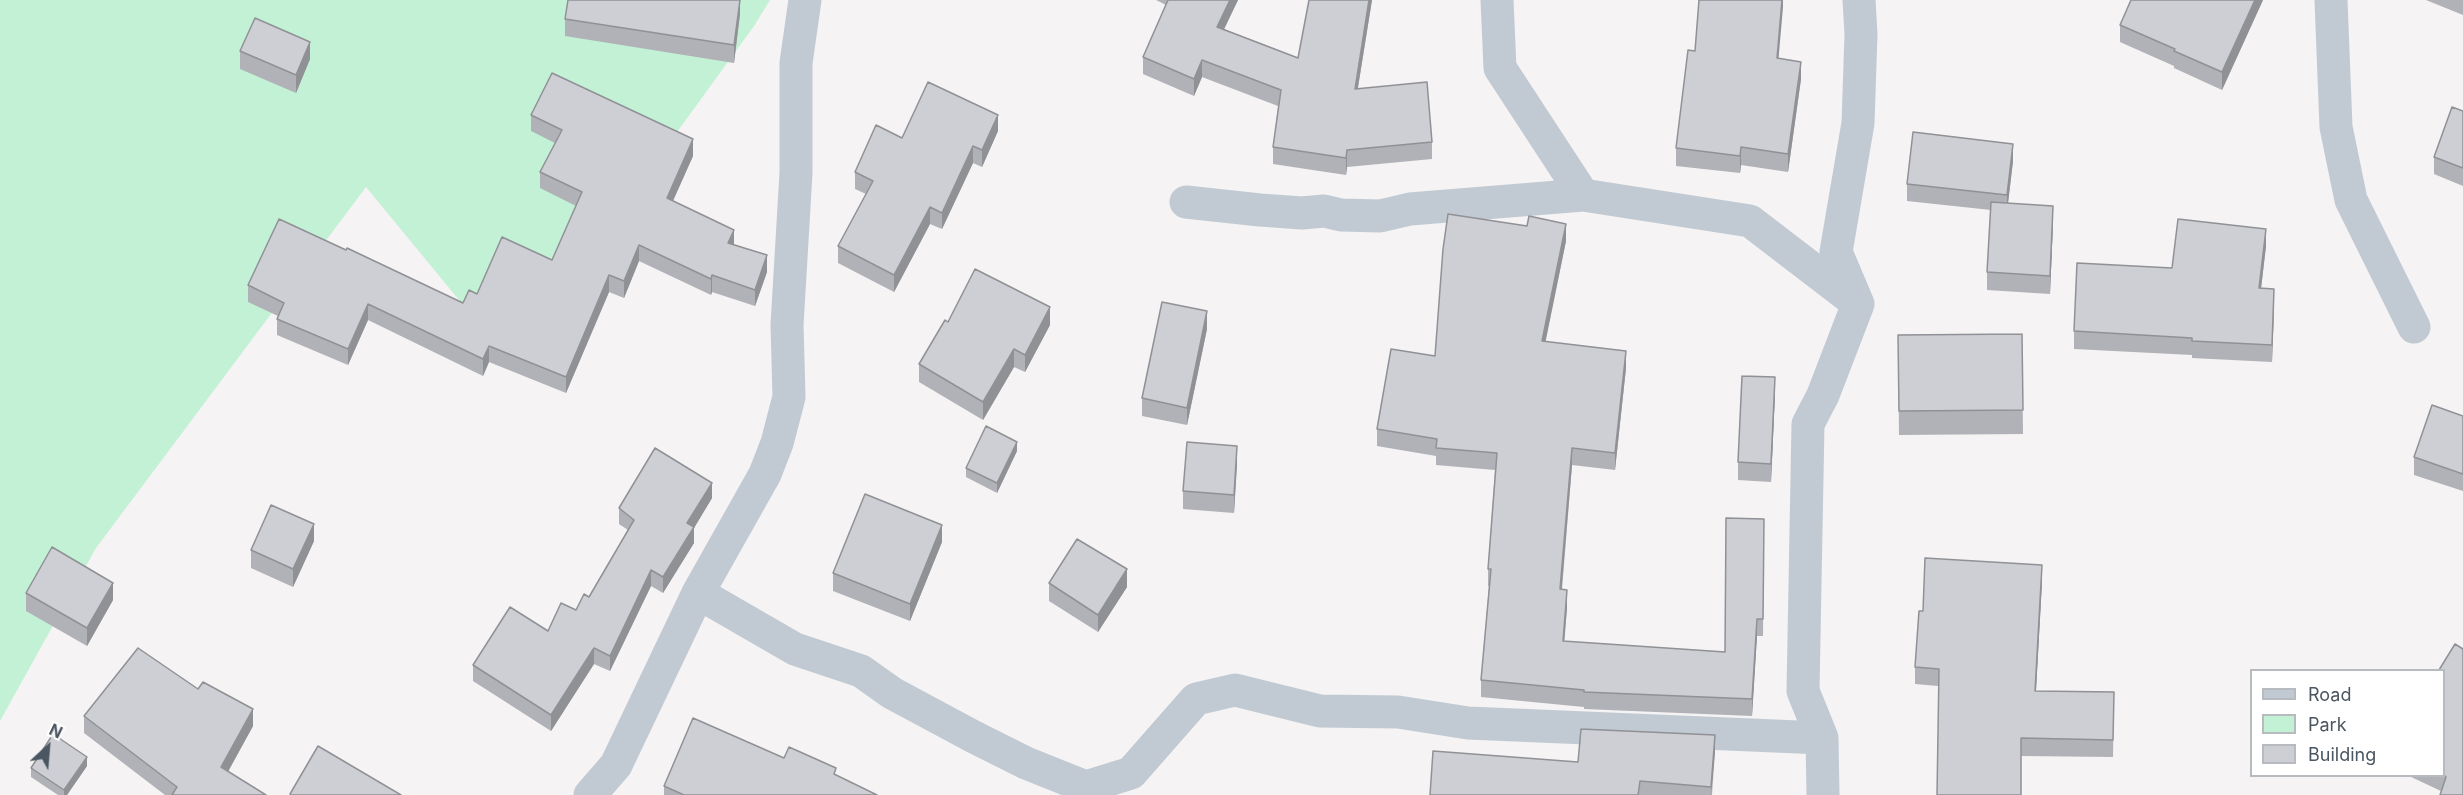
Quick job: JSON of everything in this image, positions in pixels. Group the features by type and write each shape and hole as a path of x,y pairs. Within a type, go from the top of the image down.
{"street":[{"path":"590,795 616,765 698,593 765,474 777,443 789,397 787,325 796,173 796,63 805,0"},
{"path":"1497,0 1500,68 1582,195"},
{"path":"1823,795 1822,738 1803,691 1808,424 1823,395 1858,304 1836,252 1858,123 1861,34 1859,0"},
{"path":"2331,0 2336,127 2351,200 2414,327"},
{"path":"1186,202 1260,210 1302,213 1324,211 1341,215 1380,216 1410,209 1582,195 1750,221 1858,304"},
{"path":"698,593 795,649 861,671 892,693 974,737 1026,763 1086,787 1131,773 1196,699 1235,690 1320,711 1398,712 1468,723 1822,738"}],"green space":[{"path":"0,0 770,0 754,26 510,362 366,187 96,548 0,721"}],"building":[{"path":"568,0 740,0 734,45 565,19"},
{"path":"1168,0 1230,0 1217,27 1298,58 1309,0 1369,0 1355,89 1427,82 1432,142 1347,150 1346,158 1273,147 1281,90 1202,60 1194,79 1143,57"},
{"path":"1699,0 1782,0 1777,58 1801,62 1788,154 1741,147 1740,156 1676,148 1688,50 1695,51"},
{"path":"2131,0 2255,0 2222,72 2120,25"},
{"path":"255,18 310,42 296,75 240,51"},
{"path":"552,73 693,139 667,198 734,230 728,243 767,255 755,290 712,275 711,279 639,245 624,281 609,275 566,377 489,346 483,359 368,304 348,349 277,319 284,303 248,285 279,219 346,250 347,248 463,303 469,290 477,294 502,237 552,260 582,192 540,172 562,130 531,115"},
{"path":"928,82 998,115 982,150 973,146 942,213 930,207 894,275 838,246 873,181 855,172 876,125 902,138"},
{"path":"2452,107 2463,111 2463,168 2434,157"},
{"path":"1913,132 2013,144 2007,195 1907,184"},
{"path":"1991,202 2053,206 2050,276 1987,272"},
{"path":"1448,214 1527,226 1529,216 1566,224 1542,341 1626,351 1615,453 1572,448 1560,589 1567,590 1563,641 1725,652 1726,518 1764,519 1763,619 1757,619 1752,699 1584,692 1584,690 1481,680 1491,569 1488,569 1497,453 1436,448 1437,439 1377,429 1391,349 1435,356"},
{"path":"2178,219 2266,229 2259,288 2274,289 2272,345 2074,331 2077,263 2172,268"},
{"path":"975,269 1050,307 1025,355 1014,349 983,402 919,364 945,320 948,322"},
{"path":"1162,302 1207,311 1187,408 1142,398"},
{"path":"2022,334 2023,410 1899,411 1898,335"},
{"path":"1742,376 1775,377 1771,464 1738,462"},
{"path":"2432,405 2463,416 2463,474 2414,457"},
{"path":"986,426 1017,442 997,483 966,468"},
{"path":"1187,442 1237,446 1234,495 1183,491"},
{"path":"655,448 712,483 687,523 694,527 663,577 651,570 610,656 594,648 551,715 473,665 510,607 548,631 561,603 576,610 584,594 589,597 634,520 619,508"},
{"path":"865,494 942,525 910,604 833,573"},
{"path":"271,505 314,524 293,569 251,550"},
{"path":"1077,539 1127,569 1098,615 1049,583"},
{"path":"52,547 113,583 87,628 26,593"},
{"path":"1925,558 2042,565 2035,691 2114,692 2113,740 2021,738 2021,795 1937,795 1939,669 1915,667 1919,611 1923,611"},
{"path":"2455,644 2463,649 2463,795 2440,795 2446,777 2445,669 2440,669"},
{"path":"138,648 198,689 203,682 253,709 221,767 266,795 172,795 177,787 84,716"},
{"path":"693,718 784,758 789,747 836,768 834,774 877,795 684,795 664,786"},
{"path":"1581,729 1715,735 1711,787 1640,781 1638,795 1430,795 1433,751 1578,762"},
{"path":"53,734 87,757 64,790 31,768"},
{"path":"318,746 401,795 291,795"}]}
